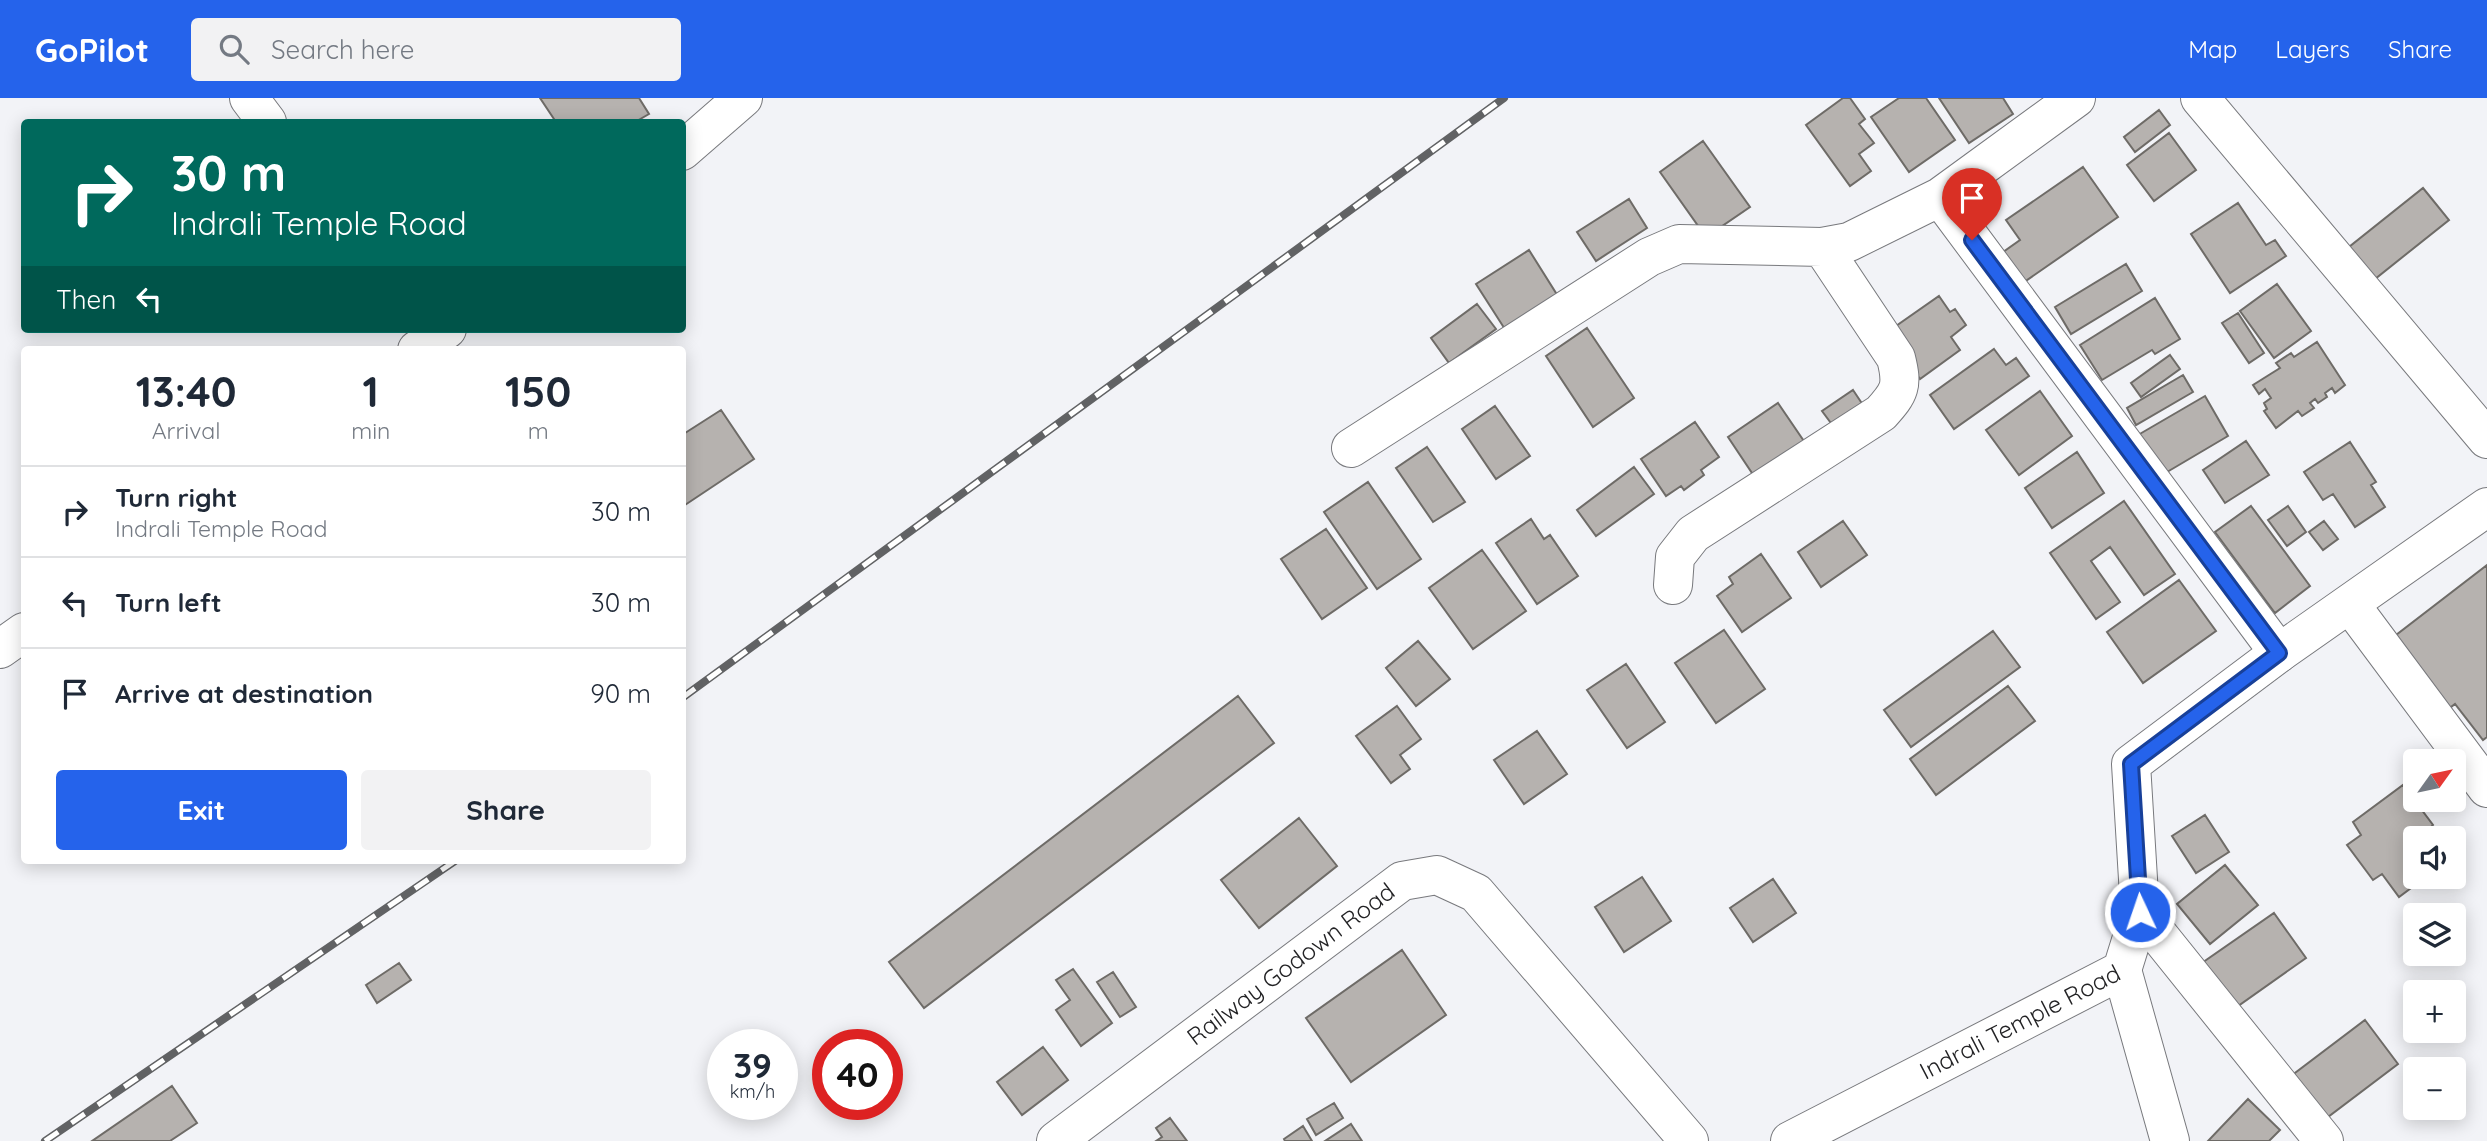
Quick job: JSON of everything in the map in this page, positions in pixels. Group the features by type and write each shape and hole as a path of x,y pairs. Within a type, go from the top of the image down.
{"street":[{"path":"249,98 265,119"},
{"path":"686,148 743,98"},
{"path":"1351,448 1649,257 1679,244 1822,247 1849,242 1874,232 1940,197 2076,98"},
{"path":"2200,98 2487,439"},
{"path":"1940,197 2279,653"},
{"path":"1674,585 1675,557 1693,534 1881,414 1898,394 1900,377 1896,358 1822,247"},
{"name":"Indrali Temple Road","path":"1790,1141 2122,970 2140,912 2131,764 2279,653 2487,507"},
{"path":"2350,604 2487,788"},
{"path":"0,649 21,634"},
{"name":"Railway Godown Road","path":"1056,1141 1402,881 1437,875 1476,893 1689,1141"},
{"path":"2140,912 2324,1141"},
{"path":"2122,970 2170,1141"}],"building":[{"path":"540,98 639,98 649,114 640,119 554,119"},
{"path":"1843,98 1850,98 1865,119 1859,124 1874,143 1859,154 1871,171 1850,186 1806,125"},
{"path":"1899,98 1926,98 1955,140 1909,172 1871,117"},
{"path":"1939,98 2003,98 2013,114 1969,143"},
{"path":"2159,110 2170,125 2135,152 2124,137"},
{"path":"2169,133 2196,170 2154,201 2127,165"},
{"path":"1703,141 1750,207 1706,237 1660,172"},
{"path":"2083,167 2118,217 2017,287 1996,257 2020,240 2006,220"},
{"path":"2423,188 2449,220 2370,283 2344,251"},
{"path":"1629,199 1647,228 1596,261 1577,232"},
{"path":"2238,203 2266,245 2275,240 2286,256 2230,293 2191,234"},
{"path":"1529,250 1561,301 1508,334 1476,284"},
{"path":"2126,264 2142,291 2071,334 2055,307"},
{"path":"2277,284 2311,331 2274,358 2240,311"},
{"path":"1939,296 1950,312 1955,309 1966,325 1951,337 1960,350 1920,379 1896,344 1896,326"},
{"path":"2155,298 2180,339 2155,354 2152,350 2102,380 2080,345"},
{"path":"1477,304 1496,329 1449,363 1431,338"},
{"path":"2238,313 2264,353 2249,363 2222,323"},
{"path":"1587,328 1634,398 1593,427 1546,356"},
{"path":"2317,342 2345,385 2335,393 2332,388 2325,393 2327,397 2318,403 2315,399 2310,403 2314,408 2302,416 2298,411 2276,428 2264,411 2267,409 2264,403 2271,398 2265,389 2259,394 2253,385 2280,368 2276,363 2291,353 2294,357"},
{"path":"1994,349 2006,365 2016,358 2029,376 1954,429 1930,395"},
{"path":"2170,355 2180,369 2141,397 2131,383"},
{"path":"2183,375 2193,392 2136,425 2127,408"},
{"path":"1853,390 1869,414 1839,434 1822,411"},
{"path":"2040,391 2072,436 2019,475 1986,430"},
{"path":"2205,396 2228,436 2162,475 2138,435"},
{"path":"1778,403 1810,450 1760,485 1728,437"},
{"path":"1495,406 1530,456 1496,479 1462,429"},
{"path":"721,410 754,459 686,504 686,432"},
{"path":"1695,422 1719,457 1701,470 1704,475 1684,490 1681,486 1666,496 1641,459"},
{"path":"2246,441 2269,475 2225,503 2203,470"},
{"path":"2350,442 2376,482 2371,485 2385,507 2355,527 2333,494 2323,500 2304,472"},
{"path":"1427,447 1465,502 1433,522 1396,468"},
{"path":"2077,452 2104,493 2052,528 2025,488"},
{"path":"1634,467 1654,494 1596,536 1577,510"},
{"path":"1368,482 1421,559 1377,589 1324,512"},
{"path":"2124,501 2175,574 2144,595 2110,547 2091,561 2120,602 2096,619 2050,553"},
{"path":"2251,506 2310,586 2275,613 2215,532"},
{"path":"2288,506 2306,532 2287,546 2268,520"},
{"path":"1531,519 1544,539 1550,535 1578,576 1537,604 1496,543"},
{"path":"1843,521 1867,555 1821,587 1798,552"},
{"path":"2324,521 2338,539 2323,550 2309,532"},
{"path":"1326,529 1367,588 1322,619 1281,559"},
{"path":"1482,550 1526,611 1473,649 1429,588"},
{"path":"1761,554 1791,598 1742,632 1717,596 1733,584 1729,577"},
{"path":"2487,565 2487,737 2483,740 2455,704 2442,714 2387,642"},
{"path":"2179,580 2216,631 2143,683 2107,632"},
{"path":"1724,630 1765,689 1716,723 1675,663"},
{"path":"1993,631 2020,667 1911,747 1884,710"},
{"path":"1418,641 1450,679 1416,706 1386,668"},
{"path":"1626,664 1665,722 1627,748 1587,690"},
{"path":"2008,686 2035,721 1936,795 1910,759"},
{"path":"1238,696 1274,743 924,1008 889,962"},
{"path":"1397,706 1421,739 1400,755 1410,769 1391,783 1356,736"},
{"path":"1537,731 1567,774 1524,804 1494,760"},
{"path":"2403,785 2403,812 2423,812 2433,825 2403,826 2403,889 2410,889 2399,897 2382,874 2373,880 2347,845 2361,835 2353,822"},
{"path":"2205,815 2229,852 2196,873 2172,836"},
{"path":"1299,818 1337,866 1259,928 1221,880"},
{"path":"2225,865 2258,905 2210,944 2177,904"},
{"path":"1642,877 1671,921 1624,952 1595,907"},
{"path":"1773,879 1796,913 1753,942 1730,908"},
{"path":"2274,913 2306,958 2231,1011 2199,965"},
{"path":"1402,950 1446,1015 1351,1082 1306,1018"},
{"path":"399,963 411,980 377,1003 366,985"},
{"path":"1073,969 1112,1023 1081,1046 1056,1010 1070,1000 1056,980"},
{"path":"1113,972 1136,1007 1120,1017 1097,982"},
{"path":"2365,1020 2398,1064 2320,1123 2287,1079"},
{"path":"1043,1047 1068,1080 1022,1115 997,1082"},
{"path":"172,1086 197,1123 170,1141 92,1141"},
{"path":"2248,1099 2280,1130 2269,1141 2208,1141"},
{"path":"1334,1103 1343,1118 1316,1135 1307,1119"},
{"path":"1170,1118 1187,1141 1156,1141 1162,1137 1156,1128"},
{"path":"1351,1124 1362,1141 1325,1141"},
{"path":"1303,1126 1312,1141 1285,1141 1284,1139"}],"railway":[{"path":"686,695 1504,98"},
{"path":"45,1141 451,864"}],"route":[{"path":"1972,240 2279,653 2131,764 2140,912"}]}
